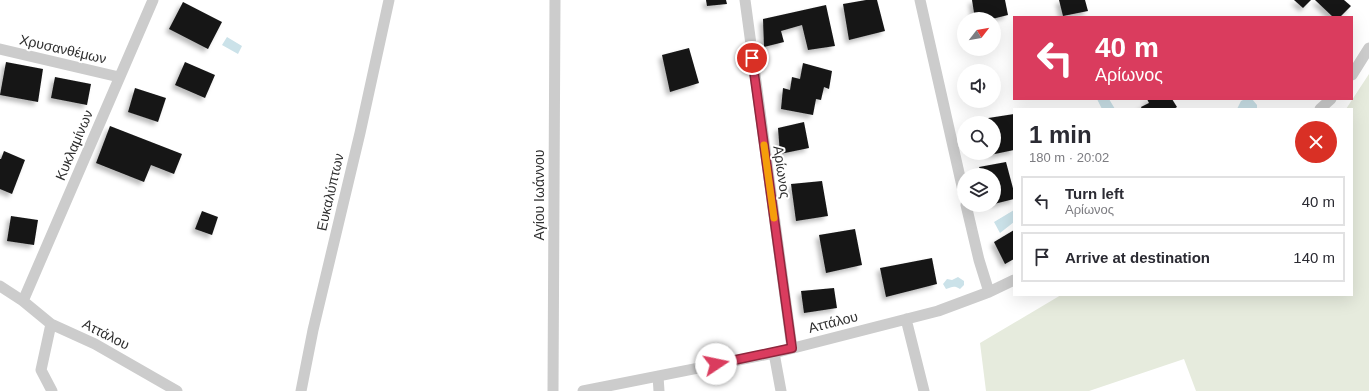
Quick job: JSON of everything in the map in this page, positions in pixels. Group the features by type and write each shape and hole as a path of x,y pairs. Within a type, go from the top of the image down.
{"street":[{"name":"Κυκλαμίνων","path":"23,301 153,0"},
{"name":"Ευκαλύπτων","path":"300,391 360,133 389,0"},
{"name":"Αγίου Ιωάννου","path":"553,391 555,0"},
{"name":"Αρίωνος","path":"745,0 792,348"},
{"path":"920,0 958,168"},
{"path":"1353,73 1369,48"},
{"name":"Χρυσανθέμων","path":"0,49 119,77"},
{"path":"1321,108 1330,100"},
{"path":"968,212 978,260 989,292"},
{"name":"Αττάλου","path":"583,391 774,353 959,304 1013,280"},
{"name":"Αττάλου","path":"0,286 23,301 51,324 95,344 177,391"},
{"path":"906,319 924,391"},
{"path":"51,324 41,370 52,391"},
{"path":"774,353 781,391"},
{"path":"658,376 659,391"}],"shaded area":[{"path":"1369,74 1369,391 1196,391 1184,359 1089,391 986,391 980,343 1059,296 1353,296 1353,108 1347,108"}],"water":[{"path":"227,37 242,46 238,54 222,45"},
{"path":"1098,100 1110,100 1114,108 1102,108"},
{"path":"1253,100 1257,105 1257,108 1238,108 1241,101"},
{"path":"1013,211 1013,223 1000,233 994,222"},
{"path":"958,277 964,281 964,285 960,289 951,287 946,289 943,284 947,279 952,280"}],"building":[{"path":"706,0 726,0 727,4 707,6"},
{"path":"866,0 877,0 885,31 849,40 843,4"},
{"path":"972,0 1005,0 1008,15 1001,17 1001,12 974,12"},
{"path":"1059,0 1085,0 1088,11 1063,16"},
{"path":"1294,0 1311,0 1303,8"},
{"path":"1315,0 1344,0 1351,6 1341,16 1332,16"},
{"path":"183,2 222,22 208,49 169,29"},
{"path":"826,5 835,46 808,50 802,25 781,31 784,42 764,47 763,19"},
{"path":"689,48 699,83 670,92 662,55"},
{"path":"6,62 43,69 38,102 0,95"},
{"path":"185,62 215,75 205,98 175,85"},
{"path":"803,63 832,71 829,89 824,87 821,100 816,99 813,115 781,109 783,88 790,90 792,77 800,79"},
{"path":"55,77 91,84 87,105 51,98"},
{"path":"135,88 166,98 158,122 128,112"},
{"path":"1148,100 1173,100 1177,107 1142,108 1149,103"},
{"path":"1013,114 1013,150 1001,153 1001,116"},
{"path":"804,122 809,148 780,154 778,128"},
{"path":"110,126 182,154 174,174 151,165 144,182 96,163"},
{"path":"4,151 25,160 12,194 0,189 0,159"},
{"path":"1006,162 1013,188 1013,199 1001,202 1001,168 979,168"},
{"path":"822,181 828,216 796,221 791,184"},
{"path":"202,211 218,217 212,235 195,229"},
{"path":"11,216 38,220 34,245 7,241"},
{"path":"855,229 862,265 826,273 819,235"},
{"path":"1013,231 1013,260 1005,264 994,242"},
{"path":"932,258 937,284 886,297 880,268"},
{"path":"834,288 837,308 804,313 801,291"}],"slow traffic":[{"path":"764,145 774,218"}],"route":[{"path":"716,364 792,348 752,58"}]}
